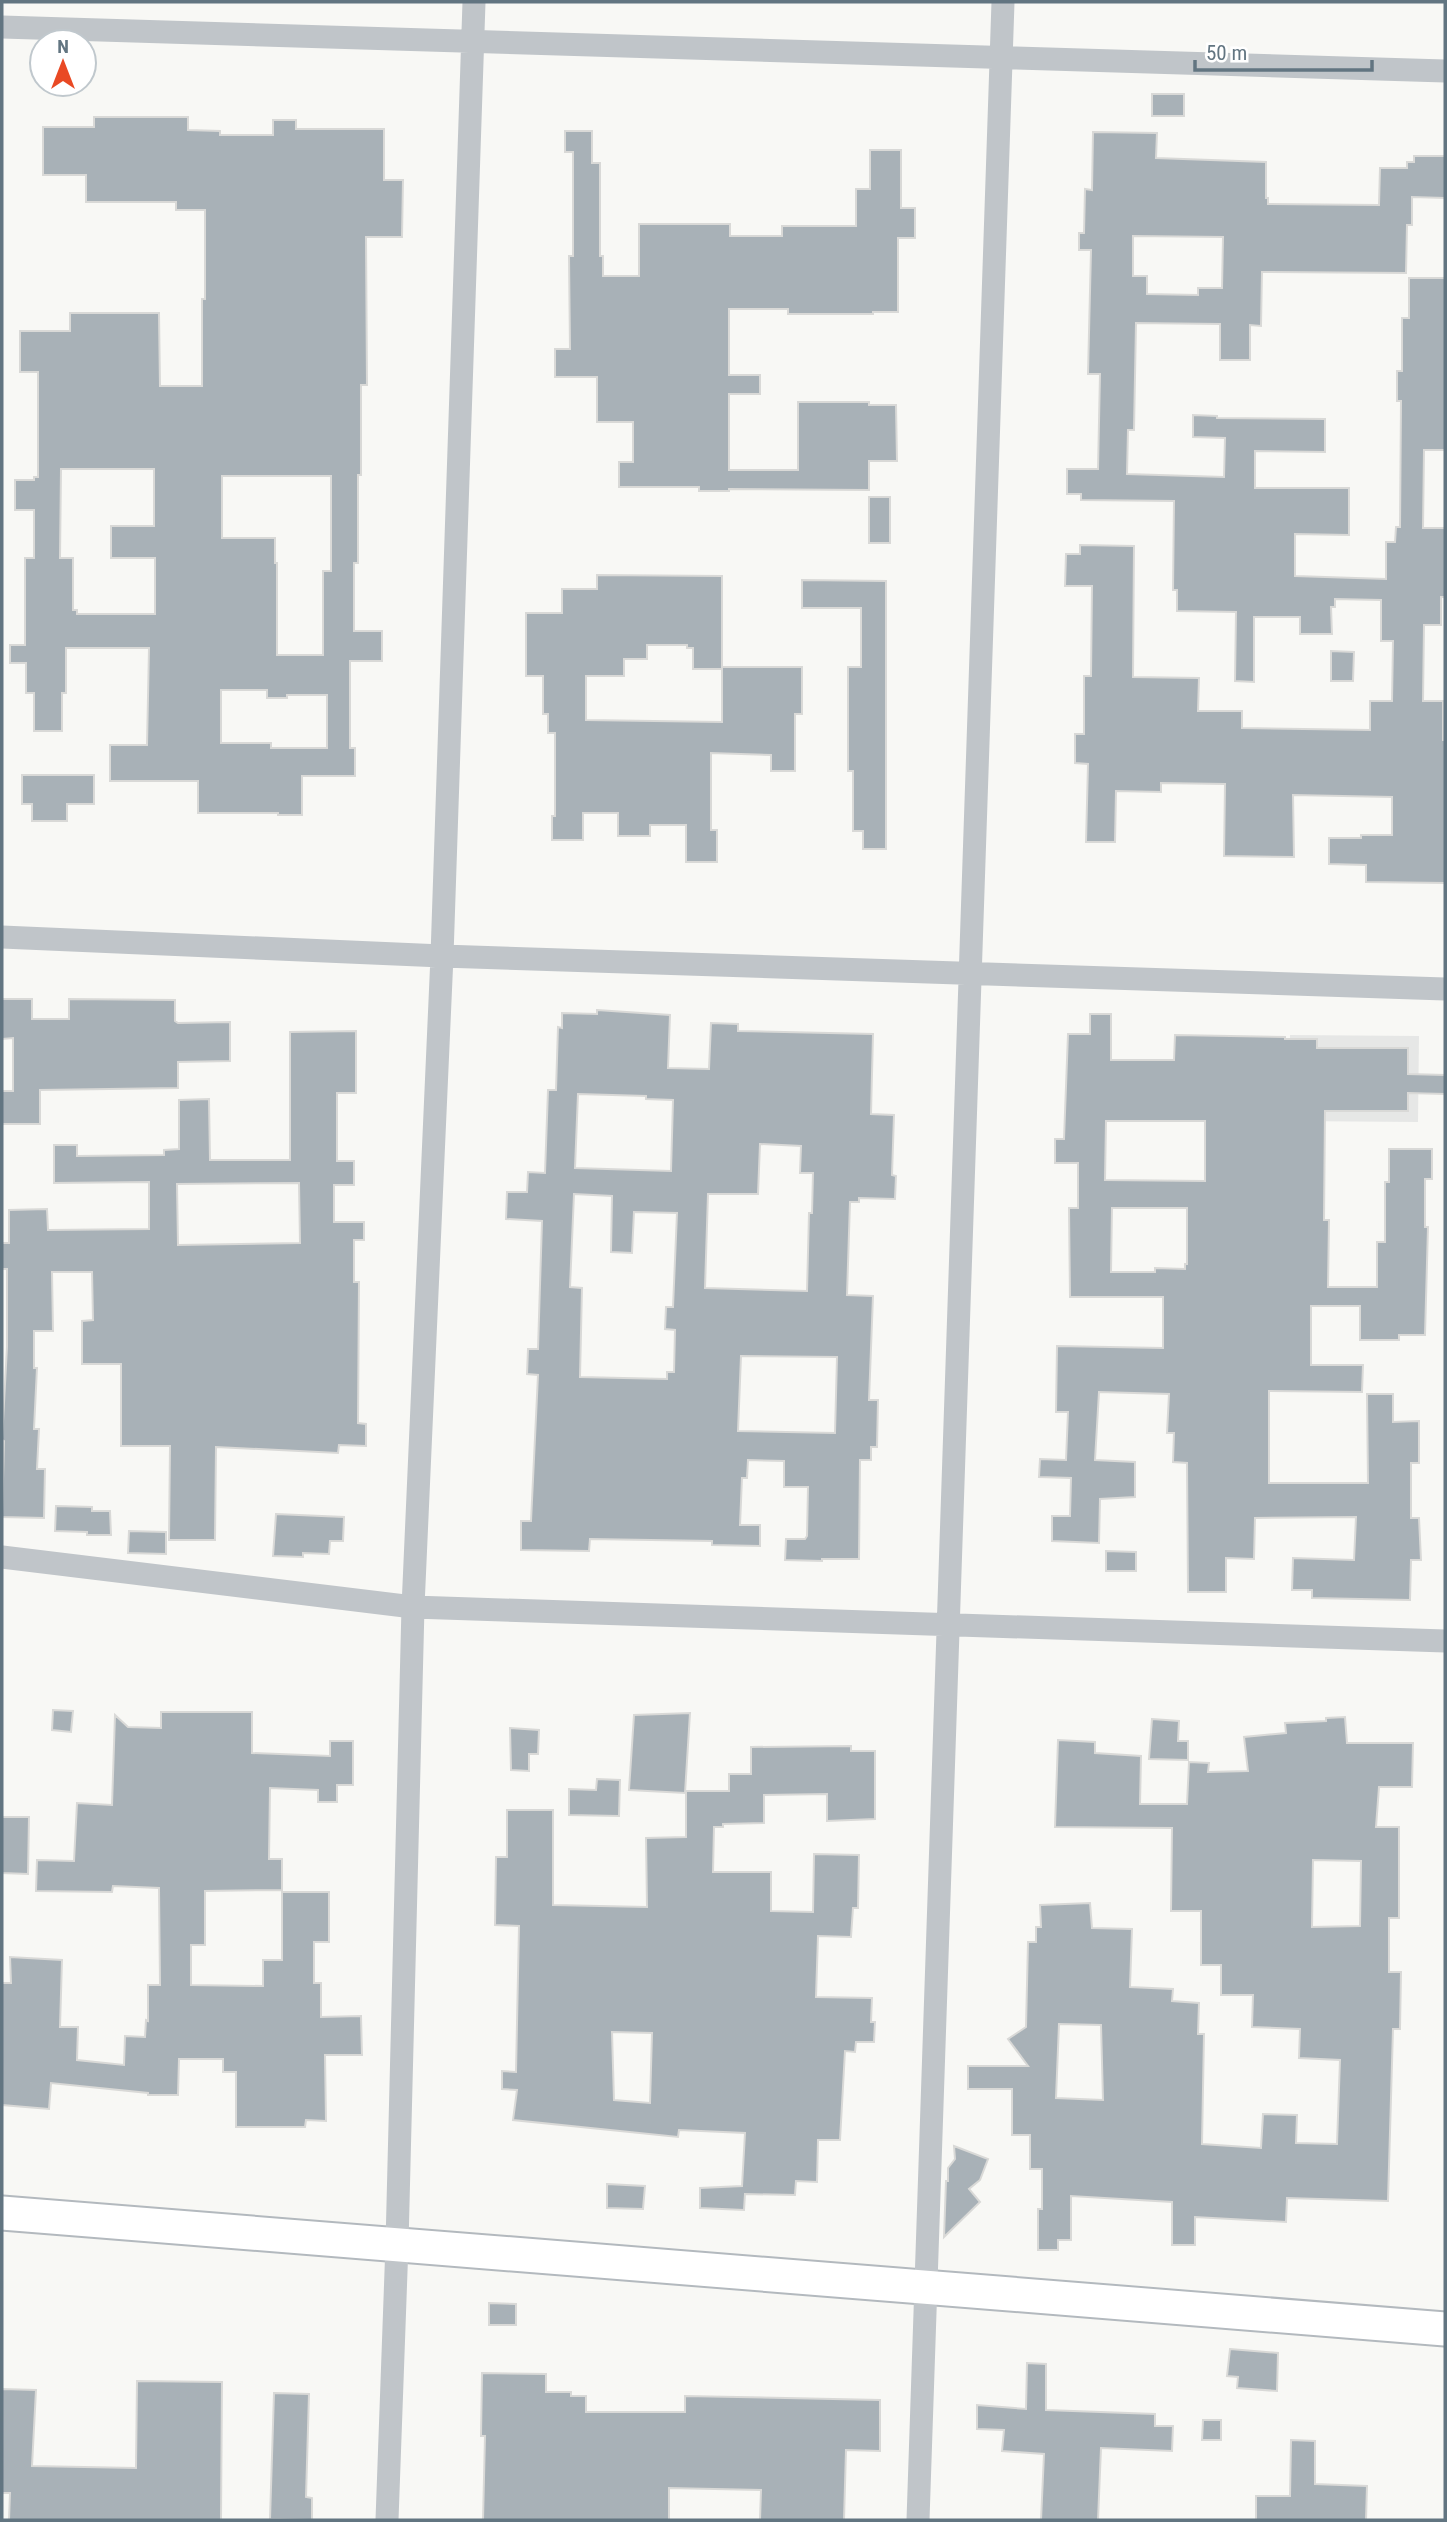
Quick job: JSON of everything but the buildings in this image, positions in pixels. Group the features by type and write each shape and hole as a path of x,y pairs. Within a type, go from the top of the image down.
{"main road":[{"path":"2,2213 1445,2329"}],"street":[{"path":"387,2520 397,2244 413,1607 442,956 474,2"},
{"path":"918,2520 1003,2"},
{"path":"2,27 1445,71"},
{"path":"2,937 442,956 1445,989"},
{"path":"2,1557 413,1607 1445,1642"}],"shaded area":[{"path":"1290,1035 1419,1036 1418,1122 1290,1121"}]}
